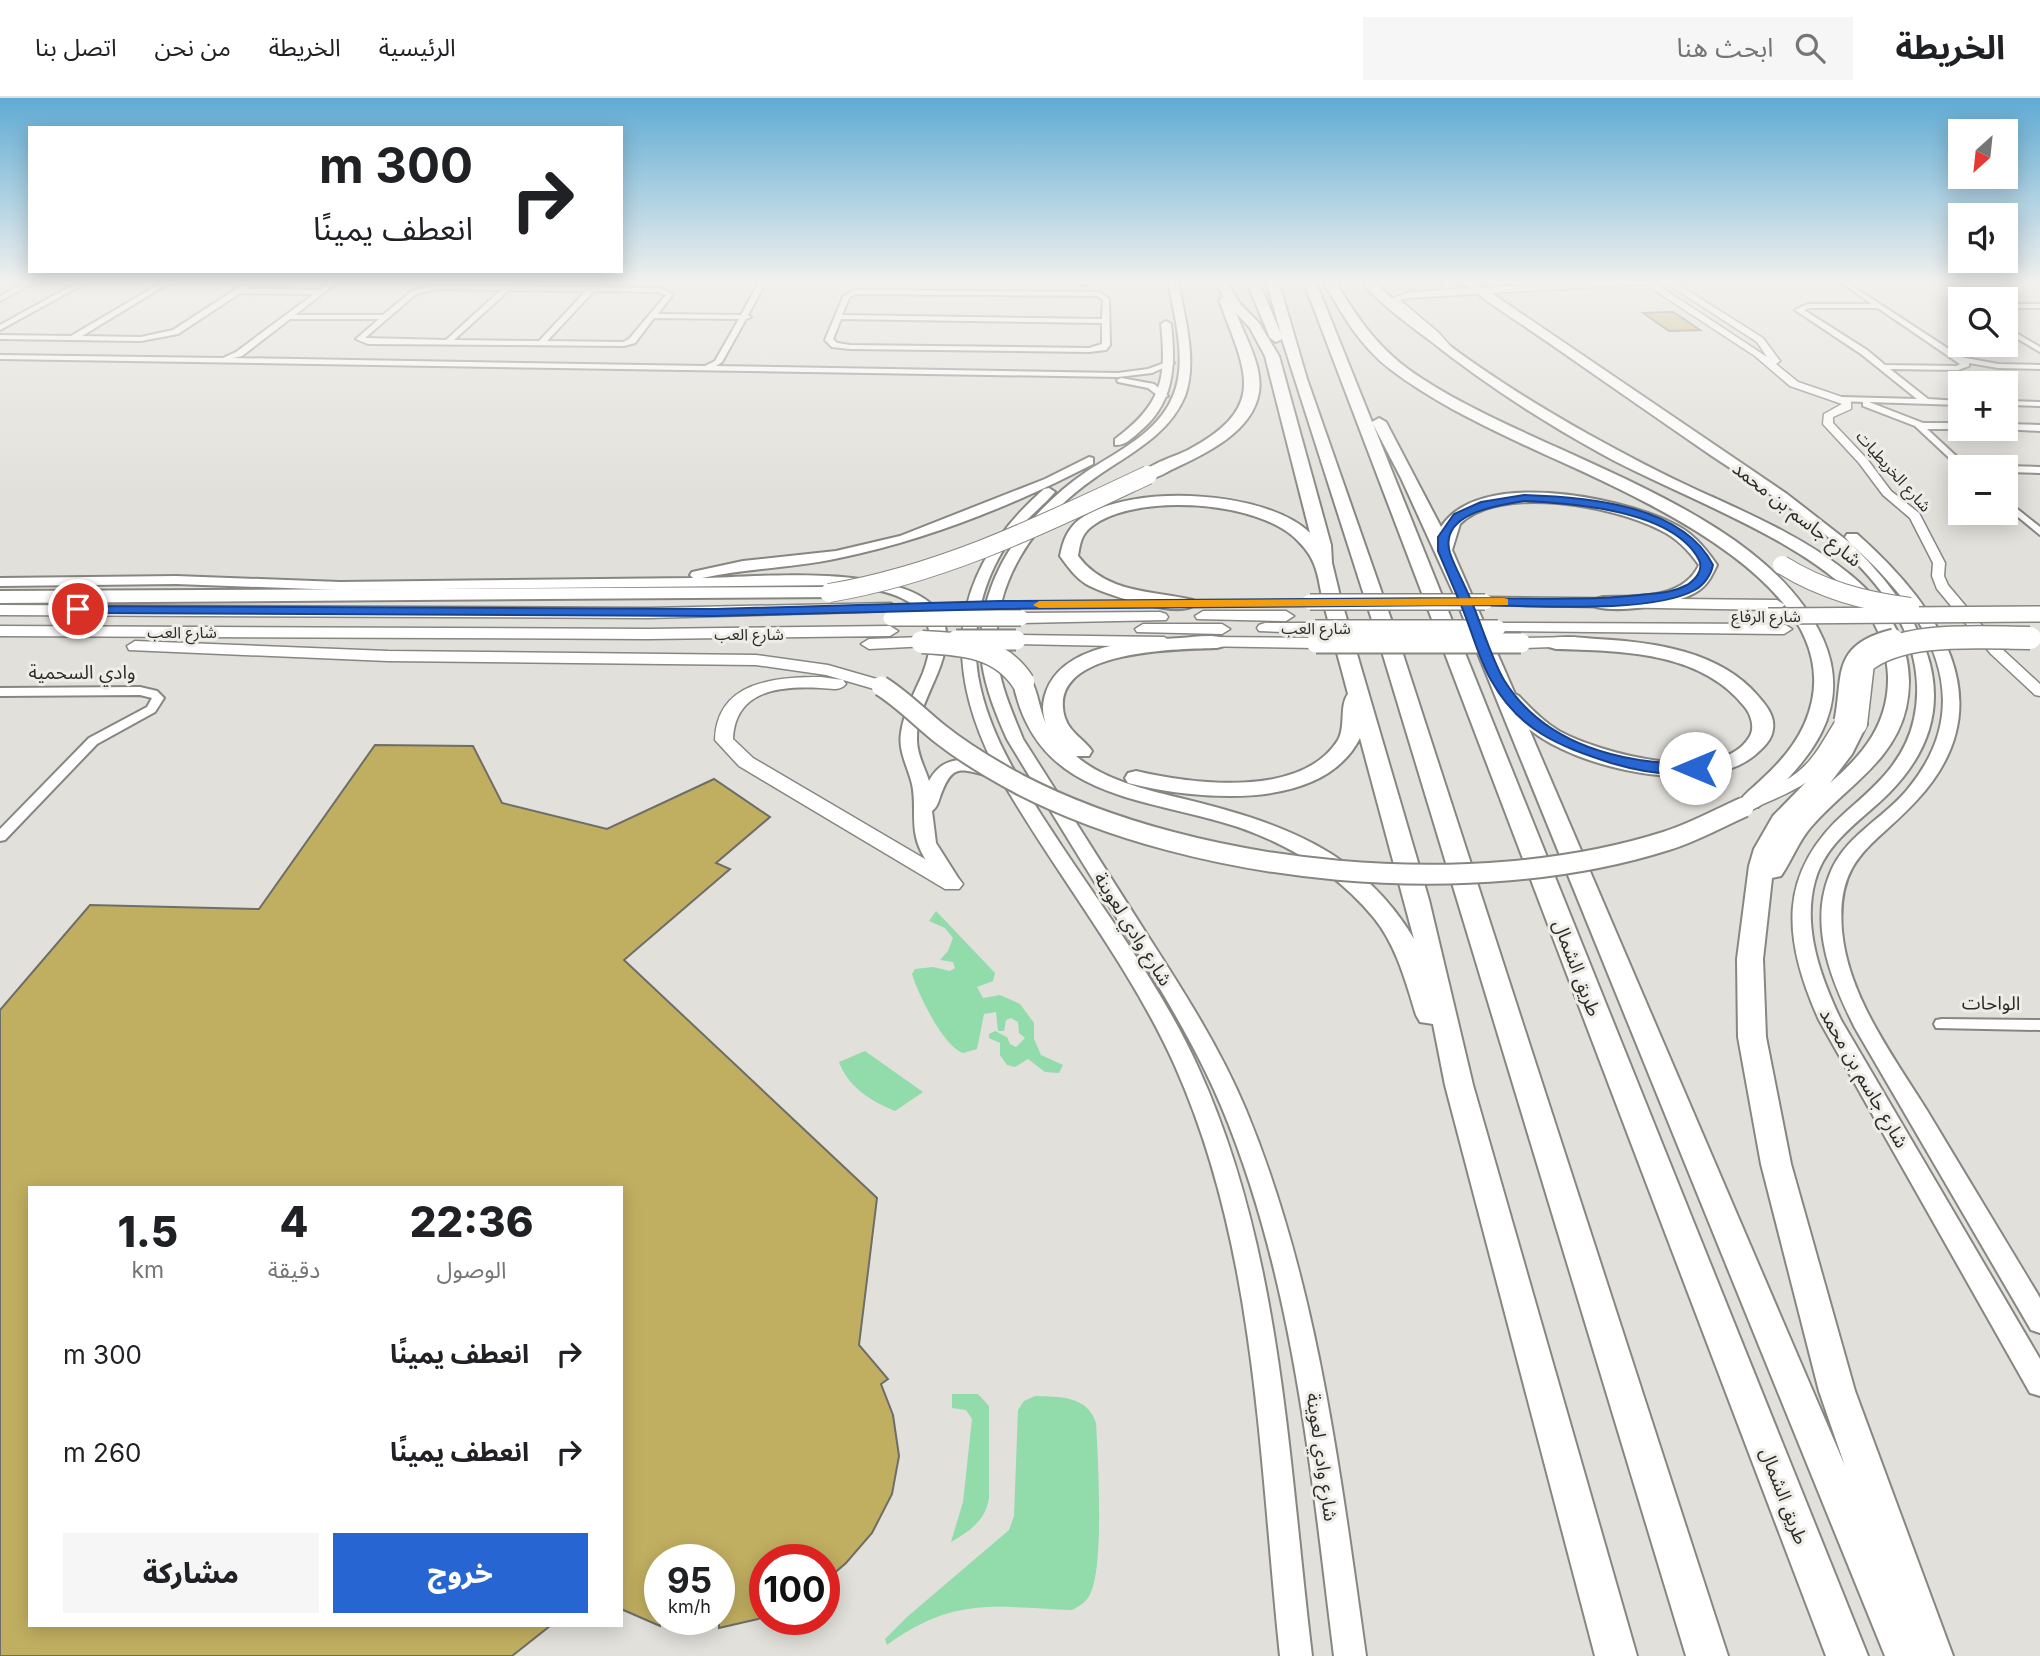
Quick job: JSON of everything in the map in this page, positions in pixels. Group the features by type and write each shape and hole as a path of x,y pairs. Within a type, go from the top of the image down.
{"highway":[{"path":"0,597 829,593 885,584 933,569 1148,475 1207,445 1244,414 1254,384 1243,353"},
{"path":"1270,353 1315,519 1322,563 1404,852 1448,1028 1459,1085 1616,1656"},
{"path":"1285,353 1298,372"},
{"path":"1293,353 1390,645 1707,1656"},
{"name":"طريق الشمال","path":"1339,353 1847,1656"},
{"path":"1379,353 1395,367 1437,394 1710,532 1755,564 1795,605 1815,640 1825,682 1823,703 1818,722 1801,752 1773,783 1747,805"},
{"path":"1454,353 1573,433 1804,551 1855,590 1880,617 1889,633 1899,677 1894,713 1889,727 1874,753 1857,773 1816,807 1794,833 1782,849 1757,900"},
{"path":"1350,382 1384,430 1443,551 1906,1656"},
{"path":"1437,394 1593,461 1668,497 1731,532 1812,583 1845,596 1910,607"},
{"path":"1443,551 1447,530 1465,511 1496,502 1543,498 1588,502 1641,515 1683,536 1705,558 1708,565 1702,580 1683,592 1659,598 1603,603"},
{"path":"1186,604 1123,593 1094,581 1081,572 1069,556 1071,539 1090,521 1121,508 1166,502 1217,503 1256,511 1290,526 1306,538 1322,563"},
{"path":"69,597 340,586"},
{"path":"0,604 111,598"},
{"path":"1931,1656 1837,1391 1776,1164 1752,1037 1749,986 1757,900 1761,866 1773,832 1829,771 1847,744 1863,663 1879,649 1909,642 2037,634"},
{"path":"922,642 983,649 1011,664 1023,682 1030,712 1042,735 1084,771 1138,795 1214,813 1269,831 1312,851 1360,888 1393,926 1405,947 1459,1085"},
{"path":"1217,642 1136,647 1084,663 1058,686 1053,698 1055,721 1063,734 1089,757 1137,779 1186,788 1251,788 1304,776 1338,755 1353,729 1355,681"},
{"path":"1497,679 1524,713 1553,737 1587,752 1632,765 1677,769 1718,764 1748,751 1761,735 1762,720 1744,692 1696,664 1637,648 1556,642"}],"main road":[{"path":"1164,396 1170,377 1169,353"},
{"name":"شارع وادي لعوينة","path":"1183,353 1185,367 1179,397 1172,411 1151,433 1065,494 1020,542 1002,572 992,601 990,669 996,699 1015,739 1200,1036 1225,1084 1247,1136 1295,1296 1313,1389 1350,1656"},
{"name":"شارع جاسم بن محمد","path":"1579,353 1803,514 1864,564 1886,589 1908,622 1919,646 1926,700 1919,733 1909,757 1893,779 1830,836 1812,863 1802,899 1806,958 1814,985 1830,1020 2040,1384"},
{"name":"شارع جاسم بن محمد","path":"1584,353 1849,535 1901,583 1930,623 1941,646 1951,679 1952,710 1948,736 1926,780 1866,837 1842,866 1832,904 1833,940 1842,976 1866,1028 2040,1322"},
{"name":"شارع وادي لعوينة","path":"1164,396 1136,429 1044,496 1004,538 986,565 973,601 968,651 972,686 990,745 1171,1038 1199,1095 1217,1147 1241,1223 1255,1290 1296,1656"},
{"path":"671,583 727,568 836,555 904,539 1049,482 1089,461"},
{"path":"0,582 176,580 340,586 856,582 903,592 926,607 938,623 940,634 939,649 912,723 908,748 921,784 926,815"},
{"path":"0,610 648,613 889,625 1019,623 1217,642 1313,622 1492,615 1603,603 1777,620 1910,607 2040,612"},
{"path":"388,656 445,650 639,648 889,625 922,642 1019,623 1186,604 1313,622 1521,643 1752,634 1777,620"},
{"name":"شارع الرفاع","path":"1777,620 2040,612"},
{"name":"شارع الرفاع","path":"1492,615 1777,620 2037,634"},
{"name":"شارع العب","path":"0,619 889,625 1313,622 1492,615"},
{"name":"شارع العب","path":"0,631 775,634 889,625"},
{"path":"370,632 442,638 601,643 639,648"},
{"path":"0,642 388,656 756,660 828,670 876,689 919,716 990,768 1035,792 1085,813 1179,843 1302,867 1435,875 1553,866 1648,847 1715,822 1788,788 1819,763 1850,722"},
{"path":"876,689 817,681 769,686 741,699 726,714 723,721 724,740 746,762 952,884"},
{"path":"952,884 927,842 924,829 935,782 948,766 962,764 977,766 1015,788"}],"street":[{"path":"220,360 241,353"},
{"path":"245,353 241,359 247,360"},
{"path":"706,368 718,362 724,353"},
{"path":"727,353 722,363 728,368"},
{"path":"1755,353 1794,384 1850,400 1948,403"},
{"path":"1768,353 1798,382 1920,425 1948,426"},
{"path":"1862,353 1926,402"},
{"path":"1948,353 1963,363"},
{"path":"0,360 1111,377 1142,373 1170,363"},
{"path":"0,360 247,360 940,372 958,365 973,372 1111,377 1146,384 1164,396"},
{"path":"1883,367 1963,363 2040,367"},
{"name":"شارع الخريطيات","path":"1850,400 1855,407 1827,418 1828,424 1863,461 1887,493 1917,520 1939,563 1938,576 1942,586 1996,651 2040,692"},
{"path":"2018,403 2040,404"},
{"name":"شارع الخريطيات","path":"1834,415 1840,430 1893,492 1922,517 1953,580 2003,643 2040,679"},
{"path":"1920,425 1928,436 1950,455"},
{"path":"2018,427 2040,428"},
{"path":"2018,469 2040,470"},
{"path":"2018,514 2040,532"},
{"path":"2022,517 2040,517"},
{"name":"وادي السحمية","path":"0,692 140,691 153,692 158,698 151,709 93,741 0,836"},
{"name":"الواحات","path":"1941,1024 2040,1025"}],"green space":[{"path":"936,911 995,973 993,981 977,987 983,998 1000,995 1020,1004 1034,1023 1034,1039 1041,1055 1063,1065 1059,1073 1045,1072 1028,1059 1015,1067 1007,1065 1000,1055 1000,1043 989,1038 989,1034 995,1031 1007,1037 1010,1044 1016,1047 1025,1038 1019,1033 1018,1022 1011,1018 1006,1020 1004,1031 998,1031 996,1012 984,1014 977,1049 963,1053 947,1041 926,1006 912,974 915,969 933,967 950,971 955,968 953,962 940,960 948,951 953,938 945,928 929,921"},
{"path":"865,1051 923,1092 895,1111 869,1098 848,1079 839,1062"},
{"path":"952,1394 978,1394 989,1406 989,1497 981,1518 951,1542 963,1502 972,1419 966,1410 952,1408"},
{"path":"1035,1396 1079,1402 1092,1414 1096,1423 1099,1535 1095,1578 1089,1595 1072,1610 998,1607 955,1612 933,1618 887,1645 885,1639 907,1617 1009,1530 1014,1516 1018,1410 1024,1401"}],"building":[{"path":"375,745 473,746 502,803 607,829 714,779 770,817 716,863 730,869 624,960 877,1198 859,1345 888,1379 881,1384 893,1415 899,1456 892,1494 872,1533 840,1568 840,1544 749,1544 749,1621 735,1624 735,1544 644,1544 644,1619 623,1610 623,1186 28,1186 28,1627 549,1627 512,1656 0,1656 0,1010 90,905 259,909"}],"slow traffic":[{"path":"1039,605 1504,602"}],"route":[{"path":"78,609 715,613 999,605 1310,602 1460,602 1485,602 1603,603 1672,595 1693,587 1702,580 1708,565 1705,558 1692,542 1671,528 1607,505 1574,500 1524,498 1485,504 1465,511 1447,530 1443,551 1462,594 1471,613 1497,679 1538,727 1569,745 1632,765 1695,768"}]}
